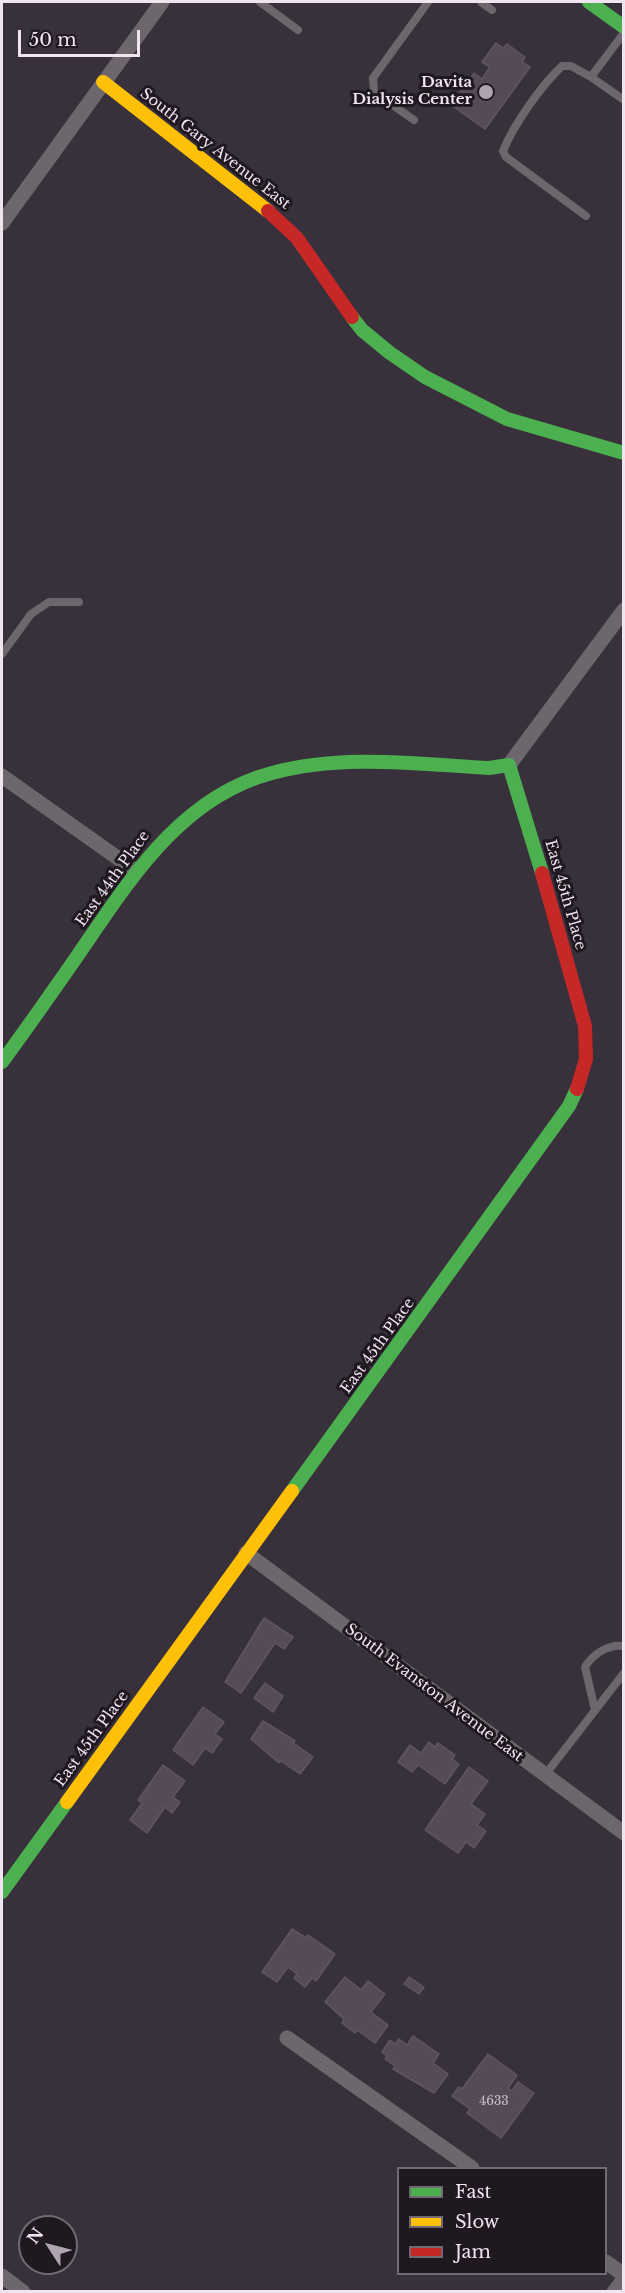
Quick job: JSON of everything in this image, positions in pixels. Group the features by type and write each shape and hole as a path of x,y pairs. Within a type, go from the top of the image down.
{"street":[{"path":"2,223 162,2"},
{"path":"589,2 624,27"},
{"name":"South Gary Avenue East","path":"104,82 278,219 297,238 336,297 362,330 390,353 425,377 507,419 624,453"},
{"path":"509,765 624,610"},
{"name":"East 44th Place","path":"2,1062 136,872 169,832 190,814 222,793 286,770 347,762 489,768 509,765"},
{"name":"East 45th Place","path":"2,1892 246,1553 434,1298 569,1106 584,1076 588,1055 585,1026 509,765"},
{"path":"2,776 136,872"},
{"name":"South Evanston Avenue East","path":"246,1553 624,1833"},
{"path":"287,2038 469,2167"},
{"path":"607,2263 624,2277 614,2292"},
{"path":"2,2276 24,2292"}],"lane":[{"path":"260,2 298,30"},
{"path":"414,120 374,92 373,78 428,2"},
{"path":"480,2 492,10"},
{"path":"591,77 624,33"},
{"path":"586,216 506,157 503,151 508,139 545,85 562,66 571,66 624,100"},
{"path":"2,654 31,614 49,602 78,602"},
{"path":"595,1710 585,1667 591,1658 609,1647 624,1647"},
{"path":"545,1775 624,1673"}],"building":[{"name":"Davita Dialysis Center","path":"496,43 503,48 507,44 525,57 522,62 530,67 485,129 451,105 474,73 482,79 490,67 482,62"},
{"path":"264,1618 293,1637 284,1649 275,1643 241,1693 225,1682"},
{"path":"265,1683 283,1696 273,1712 254,1698"},
{"path":"203,1707 224,1722 215,1734 222,1739 212,1753 205,1748 193,1765 173,1750"},
{"path":"263,1721 295,1741 293,1743 313,1757 300,1774 281,1761 279,1763 251,1739"},
{"path":"429,1742 435,1747 438,1743 455,1755 452,1759 459,1764 445,1784 418,1765 412,1772 398,1762 410,1745 421,1753"},
{"path":"163,1765 185,1781 173,1797 180,1802 172,1813 165,1807 147,1833 130,1820 142,1803 138,1800"},
{"path":"469,1767 488,1781 471,1804 485,1814 477,1825 486,1831 474,1848 466,1842 458,1853 425,1830"},
{"path":"292,1929 306,1938 308,1935 335,1954 316,1981 312,1978 305,1987 294,1978 297,1974 288,1967 277,1982 262,1972"},
{"path":"345,1977 361,1990 368,1981 385,1994 371,2012 388,2025 375,2043 357,2030 355,2033 342,2023 344,2019 325,2002"},
{"path":"409,1977 424,1987 419,1994 404,1984"},
{"path":"413,2036 439,2054 433,2063 448,2074 434,2093 393,2069 395,2066 385,2059 387,2056 382,2052 390,2040 396,2044 399,2039 407,2045"},
{"path":"488,2054 517,2075 508,2088 512,2091 518,2082 534,2093 501,2138 467,2113 470,2109 452,2096 459,2087 462,2089"}],"traffic: fast":[{"path":"589,2 624,27"},
{"path":"352,317 362,330 425,377 507,419 624,453"},
{"path":"2,1062 117,899 160,845 210,801 239,785 272,773 298,767 352,762 489,768 509,765 542,873"},
{"path":"292,1491 569,1106 577,1089"},
{"path":"2,1892 67,1802"}],"traffic: slow":[{"path":"103,82 268,211"},
{"path":"67,1802 292,1491"}],"traffic: jam":[{"path":"268,211 297,238 352,317"},
{"path":"542,873 585,1026 586,1059 577,1089"}],"place":[{"name":"Davita Dialysis Center","path":"486,92"}]}
